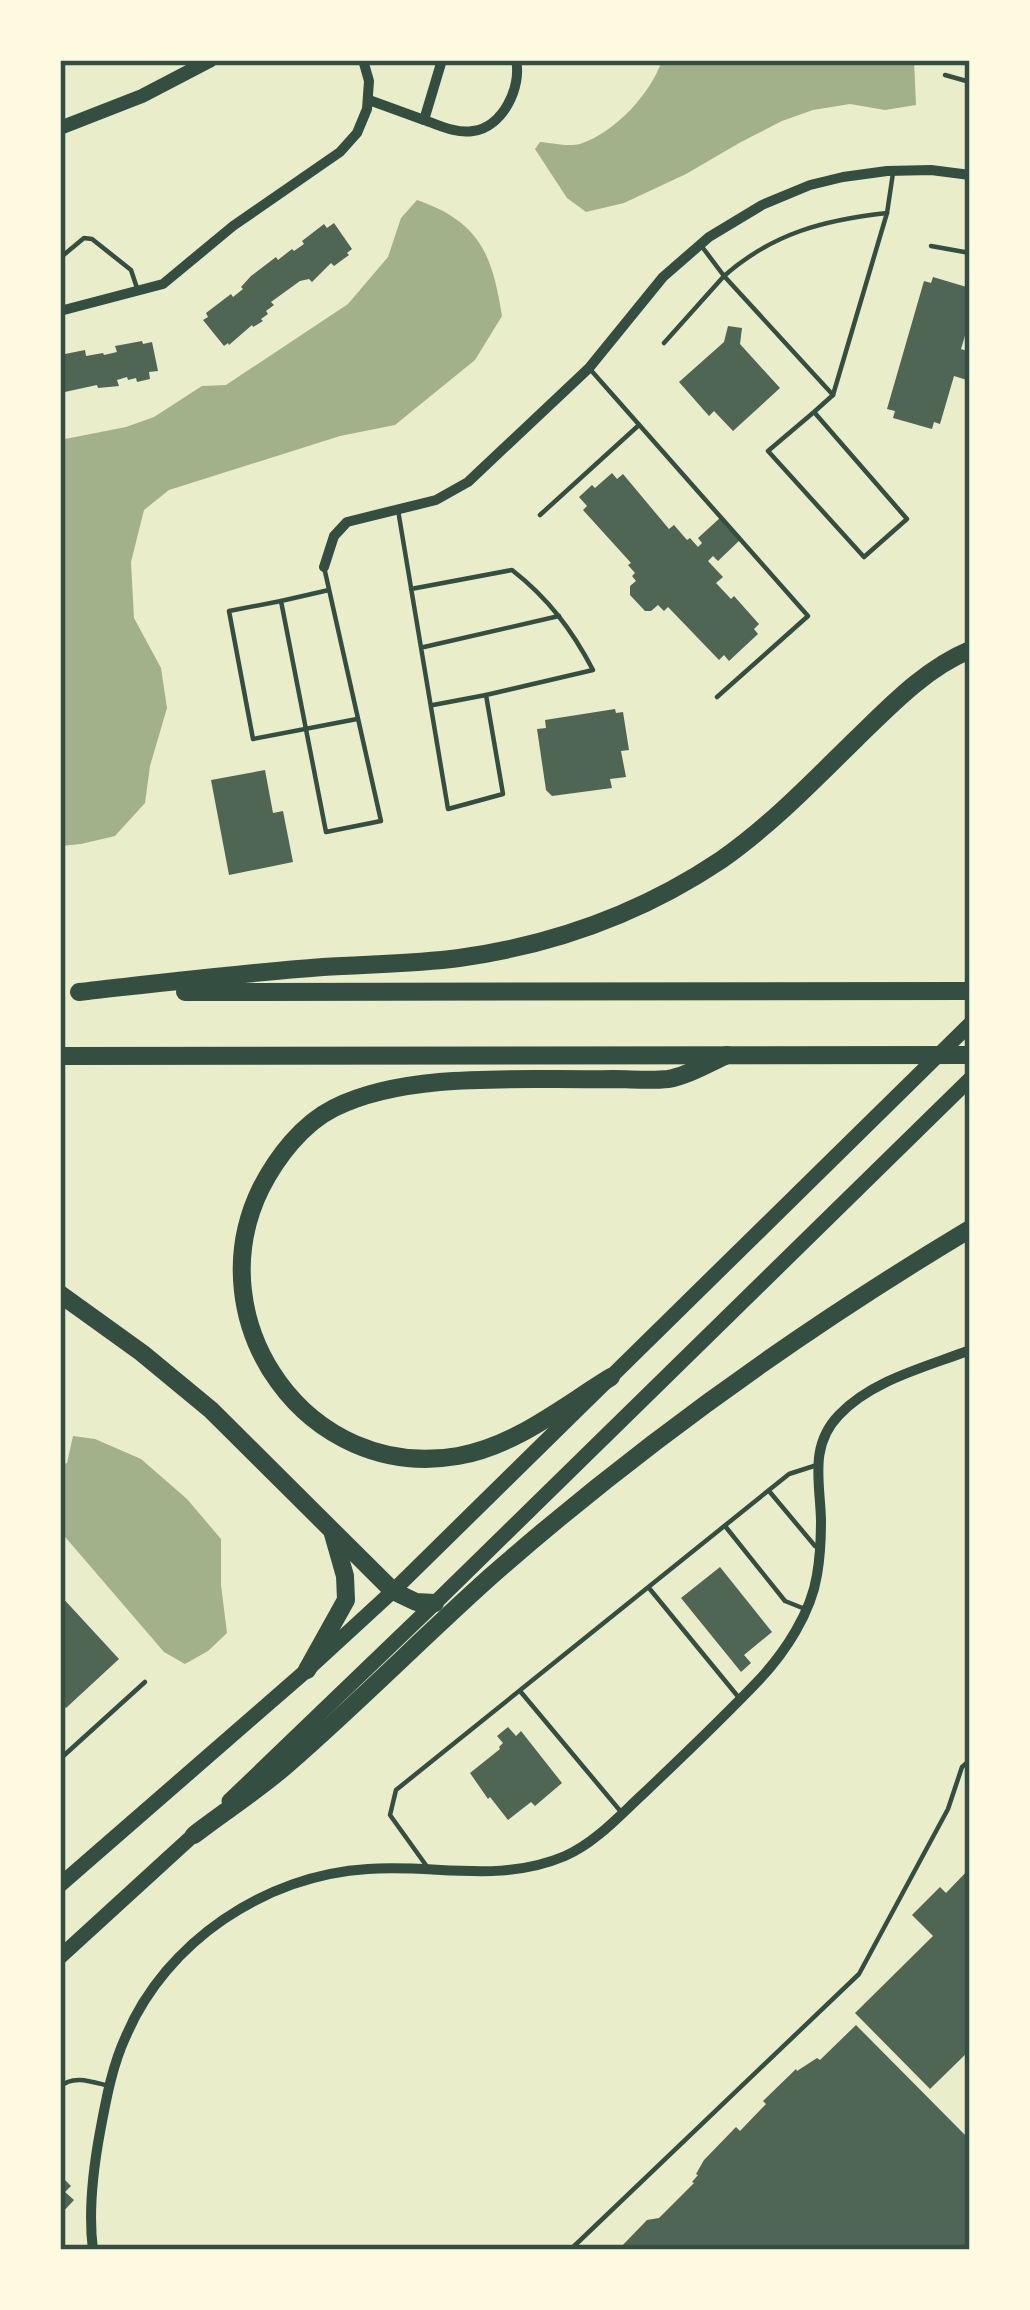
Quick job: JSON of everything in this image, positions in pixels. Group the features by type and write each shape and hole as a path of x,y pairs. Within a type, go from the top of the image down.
{"highway":[{"path":"69,992 459,958 580,931 643,905 724,858 774,820 915,684 970,650"},
{"path":"69,992 970,991"},
{"path":"610,1377 519,1436 457,1456 413,1459 362,1448 299,1407 280,1386 254,1342 241,1273 251,1210 285,1150 332,1109 375,1092 427,1082 672,1078 727,1055"},
{"path":"60,1056 970,1055"},
{"path":"194,1835 286,1767 489,1578 594,1489 747,1373 970,1229"},
{"path":"60,1294 211,1410 393,1591 416,1602 435,1603"},
{"path":"307,1670 346,1600 345,1576 332,1530"}],"main road":[{"path":"60,1885 393,1591 970,1024"},
{"path":"60,1957 435,1603 970,1078"}],"street":[{"path":"60,128 142,96 211,60"},
{"path":"60,311 163,284 233,226 340,152 363,122 369,100 363,60"},
{"path":"424,120 442,60"},
{"path":"369,100 458,131 482,129 499,116 514,92 519,72 516,60"},
{"path":"324,567 334,536 347,522 436,500 468,482 589,368 663,277 700,244 762,206 810,185 844,177 894,170 970,175"},
{"path":"93,2250 95,2167 110,2086 126,2034 149,1993 184,1952 219,1922 276,1891 337,1873 428,1868 480,1873 534,1867 598,1835 778,1658 814,1588 821,1523 817,1465 833,1421 888,1381 970,1350"}],"lane":[{"path":"945,75 970,82"},
{"path":"814,412 908,519 864,557 768,451 833,395 887,212 894,170"},
{"path":"664,344 724,276 756,251 808,227 887,212"},
{"path":"60,258 84,238 92,239 131,271 138,291"},
{"path":"700,244 833,395"},
{"path":"931,245 970,253"},
{"path":"589,368 808,616 717,697"},
{"path":"540,515 639,424"},
{"path":"398,509 448,809 503,794 486,695"},
{"path":"280,601 326,832 381,821 324,567"},
{"path":"412,590 512,570 573,633 592,670 430,706"},
{"path":"329,590 229,611 253,739 358,719"},
{"path":"421,648 559,616"},
{"path":"428,1868 390,1815 397,1790 789,1474 817,1465"},
{"path":"769,1491 820,1552"},
{"path":"725,1526 785,1601 805,1609"},
{"path":"649,1587 740,1699"},
{"path":"60,1759 146,1682"},
{"path":"520,1691 622,1814"},
{"path":"570,2250 859,1974 948,1809 962,1767 970,1760"},
{"path":"60,2087 82,2079 110,2086"}],"shaded area":[{"path":"662,60 914,60 916,105 885,110 850,104 813,110 782,121 624,203 586,212 567,198 535,149 540,142 580,144 606,131 640,99"},
{"path":"417,200 455,219 479,243 493,275 502,316 475,360 395,425 340,436 169,490 144,510 131,562 134,618 161,668 167,708 145,803 115,836 60,846 60,440 126,427 154,417 202,386 226,385 348,304 388,257 401,218"},
{"path":"73,1436 95,1439 141,1459 187,1499 221,1539 227,1633 185,1664 164,1652 60,1531 60,1465 67,1463"}],"building":[{"path":"334,223 352,249 349,255 334,266 331,263 312,282 300,281 271,302 274,305 263,321 224,346 203,320 206,313 243,289 251,276 276,257 294,251 324,224 327,228"},
{"path":"933,277 970,288 970,319 961,349 970,352 970,381 954,376 940,424 934,422 932,429 893,418 895,411 887,409 924,281 931,283"},
{"path":"728,326 742,328 740,344 780,388 733,431 714,411 709,416 679,382 724,342"},
{"path":"152,342 158,371 149,372 150,379 137,382 127,377 117,380 119,386 60,393 60,355 85,350 86,356 104,355 117,352 115,346"},
{"path":"612,473 617,479 623,474 669,529 674,525 698,547 702,543 698,538 721,517 741,539 718,561 713,556 708,561 723,577 716,583 759,624 754,629 758,634 729,661 724,655 719,660 668,607 664,611 658,605 645,611 630,595 636,581 631,563 583,510 587,506 579,497"},
{"path":"615,709 623,712 629,750 621,751 626,777 610,779 612,788 552,796 546,790 537,729 546,728 545,720"},
{"path":"265,770 273,813 283,811 293,862 229,875 211,780"},
{"path":"720,1567 772,1632 744,1655 751,1663 741,1672 681,1598"},
{"path":"60,1595 119,1659 66,1708 60,1708"},
{"path":"508,1727 516,1736 521,1731 562,1783 535,1806 531,1802 508,1820 470,1773 500,1749 503,1743 497,1736"},
{"path":"970,1868 970,2050 930,2089 855,2013 933,1936 912,1915 940,1887 946,1893"},
{"path":"856,2025 970,2140 970,2250 618,2250 694,2183 704,2160 736,2127 740,2131 796,2069 820,2060"},
{"path":"60,2175 71,2186 65,2192 74,2200 60,2215"}]}
